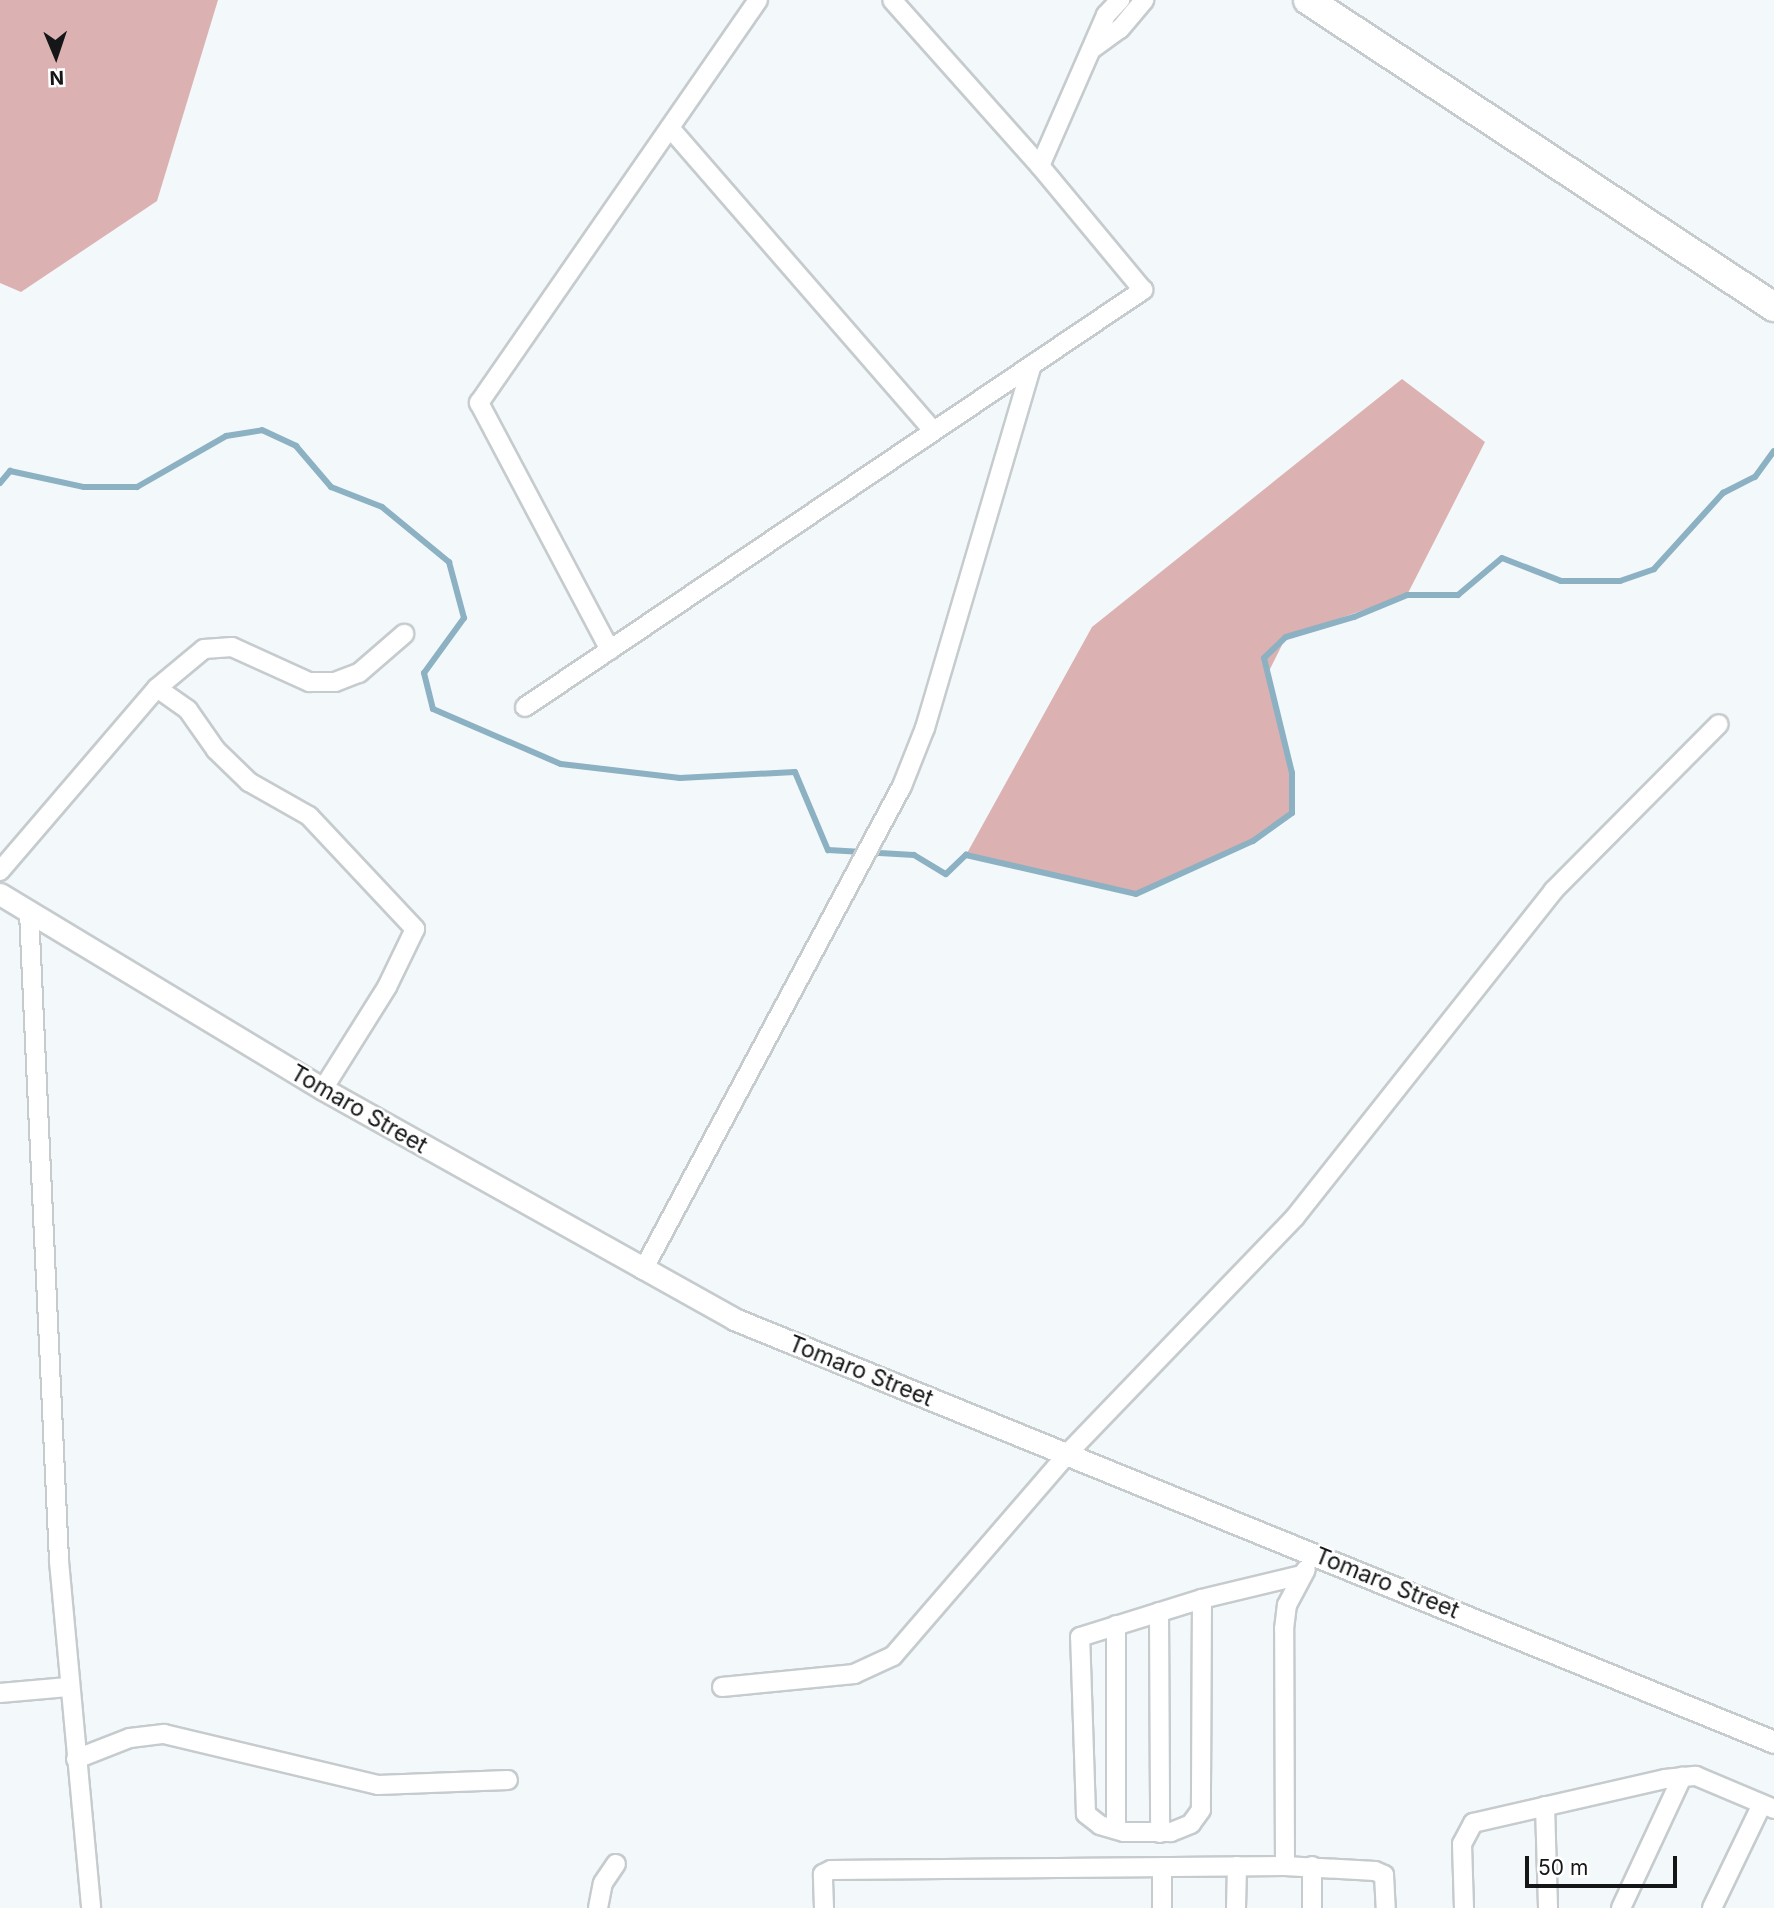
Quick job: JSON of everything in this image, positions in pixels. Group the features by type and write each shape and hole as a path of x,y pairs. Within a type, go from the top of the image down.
{"highway":[{"path":"1308,0 1774,307"},
{"path":"1336,0 1774,289"}],"street":[{"path":"610,650 479,403 758,0"},
{"path":"525,707 1143,290 1040,166 892,0"},
{"path":"1040,166 1105,15 1120,0"},
{"path":"1092,49 1120,29 1144,0"},
{"path":"670,128 933,432"},
{"path":"643,1269 902,786 925,728 1032,365"},
{"path":"0,871 157,688 204,649 217,645 232,648 309,682 335,682 359,673 404,634"},
{"path":"157,688 188,710 216,750 248,782 309,816 415,929 387,987 323,1088"},
{"path":"722,1687 854,1674 893,1656 1068,1453 1294,1217 1553,891 1718,724"},
{"name":"Tomaro Street","path":"0,894 323,1088 734,1319 1774,1742"},
{"path":"29,912 68,1687 91,1908"},
{"path":"1284,1866 1284,1629 1287,1605 1302,1575 1317,1554"},
{"path":"1202,1599 1201,1810 1182,1830 1160,1833 1100,1825 1086,1814 1080,1636 1202,1599 1302,1575"},
{"path":"1159,1612 1160,1833"},
{"path":"1116,1625 1116,1828"},
{"path":"0,1693 68,1687"},
{"path":"76,1759 130,1738 164,1734 378,1785 508,1780"},
{"path":"1621,1908 1682,1777"},
{"path":"1464,1908 1462,1844 1467,1828 1545,1806 1682,1777 1710,1781 1768,1806 1712,1908"},
{"path":"1545,1806 1548,1908"},
{"path":"598,1908 603,1883 616,1864"},
{"path":"1236,1908 1237,1866"},
{"path":"1312,1866 1312,1908"},
{"path":"824,1908 823,1874 831,1870 1312,1866 1384,1875 1386,1908"},
{"path":"1161,1867 1162,1908"}],"shaded area":[{"path":"0,0 218,0 157,201 21,292 0,283"},
{"path":"1402,379 1485,442 1407,595 1286,637 1268,673 1292,773 1292,813 1253,841 1136,894 966,855 1092,627"}],"waterway":[{"path":"0,483 10,471 84,487 137,487 226,436 262,430 296,446 331,487 382,507 449,562 464,618 424,673 433,709 561,764 680,778 795,772 828,850 914,855 946,874 966,855 1136,894 1253,841 1292,813 1292,773 1264,658 1286,637 1354,617 1407,595 1458,595 1502,558 1561,581 1620,581 1654,569 1723,493 1755,477 1774,451"}]}
